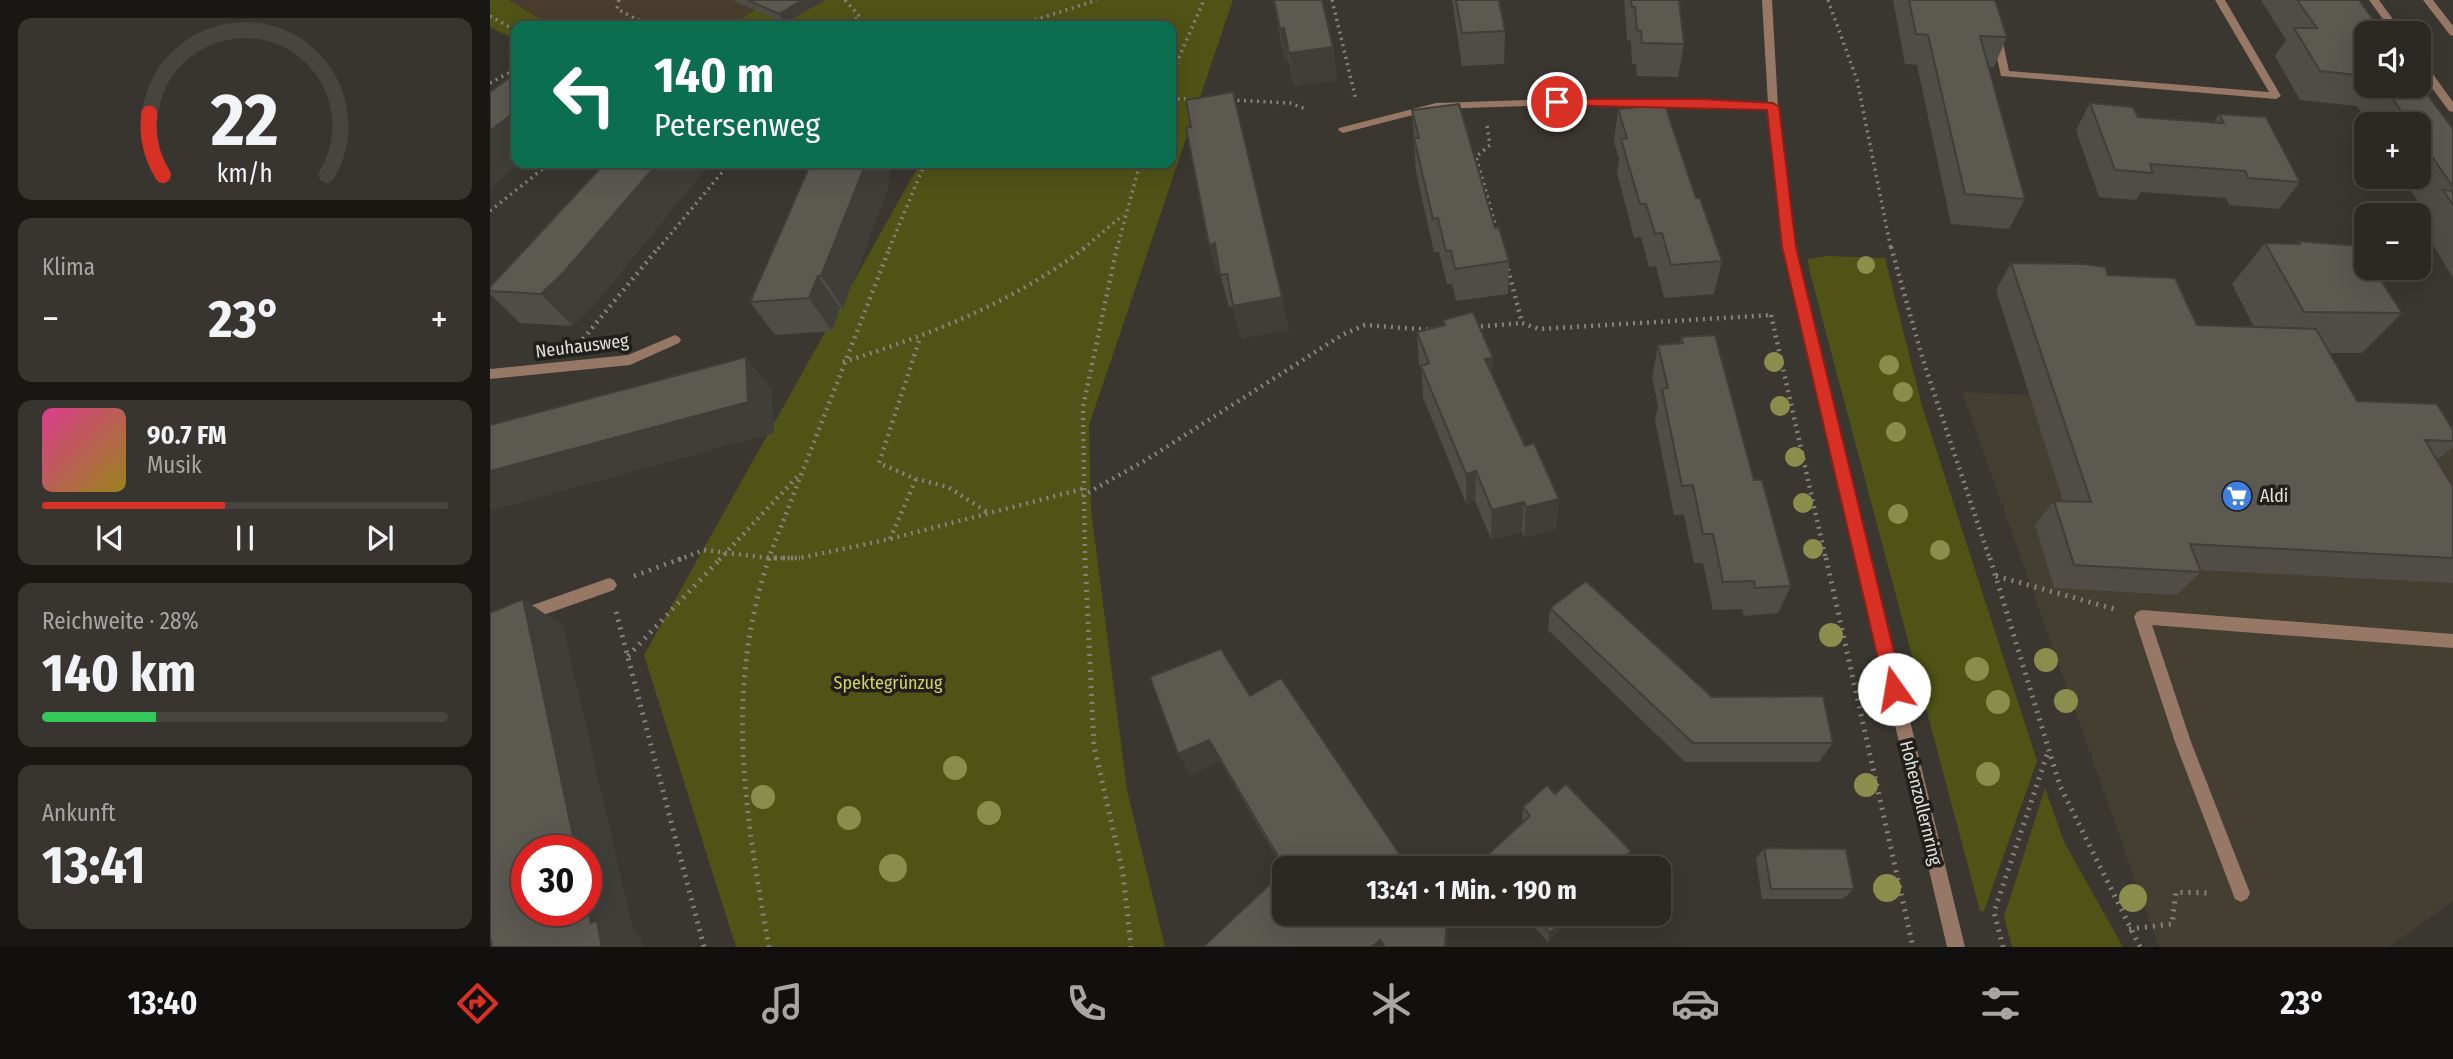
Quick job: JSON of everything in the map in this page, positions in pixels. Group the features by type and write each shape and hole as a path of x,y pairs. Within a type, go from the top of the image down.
{"street":[{"name":"Hohenzollernring","path":"1767,0 1773,107 1789,247 1956,947"},
{"path":"1989,0 2005,74 2276,96 2220,0"},
{"path":"2375,0 2390,21"},
{"path":"2428,0 2453,33"},
{"path":"2431,79 2453,109"},
{"path":"1343,130 1436,106 1568,102 1700,103 1773,107"},
{"name":"Neuhausweg","path":"490,374 630,360 674,340"},
{"path":"490,627 609,585"},
{"path":"2241,893 2183,742 2142,617 2453,641"}],"path":[{"path":"619,0 617,9 640,21"},
{"path":"845,0 860,17 853,21"},
{"path":"1032,21 1097,0"},
{"path":"1176,64 1204,0"},
{"path":"1332,0 1356,100"},
{"path":"1828,0 1857,80 1892,252 1923,360 1996,576 2060,786 2140,947"},
{"path":"490,16 511,28"},
{"path":"490,83 511,72"},
{"path":"1176,99 1195,99"},
{"path":"1218,100 1290,103 1306,109"},
{"path":"1486,118 1490,145 1476,157 1498,233"},
{"path":"490,211 544,168"},
{"path":"575,349 726,168"},
{"path":"769,947 748,831 741,715 746,642 768,558 842,362 923,168"},
{"path":"1131,947 1123,873 1094,746 1082,492 1083,407 1124,214 1138,168"},
{"path":"842,362 919,340 1019,295 1060,269 1124,214"},
{"path":"1505,259 1522,323"},
{"path":"1472,327 1522,323 1539,329 1804,313"},
{"path":"1770,315 1913,947"},
{"path":"704,947 609,585 705,550 768,558 800,558 1082,492 1146,460 1250,391 1342,335 1365,325 1435,330"},
{"path":"919,340 879,463 916,479 948,487 990,514"},
{"path":"628,656 800,474"},
{"path":"890,539 916,479"},
{"path":"1996,576 2142,617"},
{"path":"2003,947 1994,912 2049,749"},
{"path":"2129,929 2172,924 2176,892 2241,893"}],"shaded area":[{"path":"508,0 772,0 741,18 746,21 545,21"},
{"path":"1962,392 2432,414 2453,448 2453,901 2389,947 2159,947"}],"green space":[{"path":"490,0 508,0 545,21 511,21 511,38 490,27"},
{"name":"Spektegrünzug","path":"772,0 1233,0 1089,425 1091,510 1127,790 1165,947 736,947 644,655 917,168 1176,168 1176,21 740,19"},
{"path":"1827,256 1885,258 1922,406 2037,761 1984,911 1980,911 1809,269 1808,259"},
{"path":"2045,788 2064,842 2123,947 2012,947 2004,917"}],"building":[{"path":"748,0 803,0 779,14"},
{"path":"1274,0 1322,0 1333,47 1289,53 1284,28 1280,29"},
{"path":"1456,0 1499,0 1505,31 1462,33"},
{"path":"1631,0 1679,0 1684,44 1642,43 1641,31 1637,30 1635,7 1632,7"},
{"path":"1909,0 1995,0 2007,37 1980,36 2025,199 1965,194 1928,35 1916,34"},
{"path":"2297,0 2359,0 2374,21 2354,21 2354,75 2320,71 2294,28 2317,28"},
{"path":"511,77 511,115 490,131 490,92"},
{"path":"1233,92 1282,297 1233,306 1227,274 1220,275 1215,243 1209,245 1186,128 1191,127 1186,100"},
{"path":"2392,98 2430,98 2453,129 2453,187 2431,155 2431,112 2402,112"},
{"path":"2090,103 2133,107 2138,117 2224,123 2219,114 2266,117 2300,182 2248,178 2245,171 2150,164 2153,173 2115,170"},
{"path":"1459,104 1495,228 1499,227 1509,261 1455,269 1451,251 1446,251 1438,218 1433,219 1414,138 1419,138 1412,110"},
{"path":"1665,105 1696,198 1700,198 1722,261 1671,265 1662,233 1655,234 1646,204 1640,204 1621,139 1627,138 1618,109"},
{"path":"600,168 654,168 564,272 541,294 490,291 490,287"},
{"path":"809,168 864,168 821,276 818,276 809,298 750,302"},
{"path":"2443,190 2453,191 2453,205"},
{"path":"2298,241 2354,246 2354,280 2381,280 2402,313 2304,312 2265,243 2300,244"},
{"path":"2011,263 2083,264 2105,267 2108,275 2175,278 2197,325 2316,329 2357,401 2437,404 2453,430 2453,441 2425,440 2453,487 2453,558 2190,544 2201,572 2074,565 2054,501 2091,502"},
{"path":"1473,312 1493,358 1485,359 1525,446 1534,443 1559,499 1526,507 1524,502 1492,510 1476,471 1466,474 1421,366 1429,363 1417,332 1445,325 1443,320"},
{"path":"1715,335 1754,480 1762,480 1791,586 1755,588 1754,581 1723,582 1713,534 1703,534 1693,485 1682,486 1662,389 1668,388 1658,345 1683,343 1681,337"},
{"path":"746,357 748,402 490,471 490,425"},
{"path":"1586,581 1712,697 1823,696 1833,743 1693,743 1550,608"},
{"path":"523,599 573,835 511,835 511,926 598,926 602,947 492,947 490,613"},
{"path":"1221,649 1250,696 1281,678 1401,856 1278,856 1209,740 1178,754 1150,677"},
{"path":"1566,784 1631,851 1626,856 1486,856 1530,816 1523,807 1547,785 1555,794"},
{"path":"1764,848 1846,849 1854,889 1771,889"},
{"path":"1272,882 1272,926 1446,926 1445,947 1385,947 1380,940 1372,947 1203,947"},
{"path":"1544,926 1557,926 1550,933"}],"place":[{"name":"Aldi","path":"2237,496"}],"route":[{"path":"1557,102 1700,103 1773,107 1789,247 1894,689"}]}
